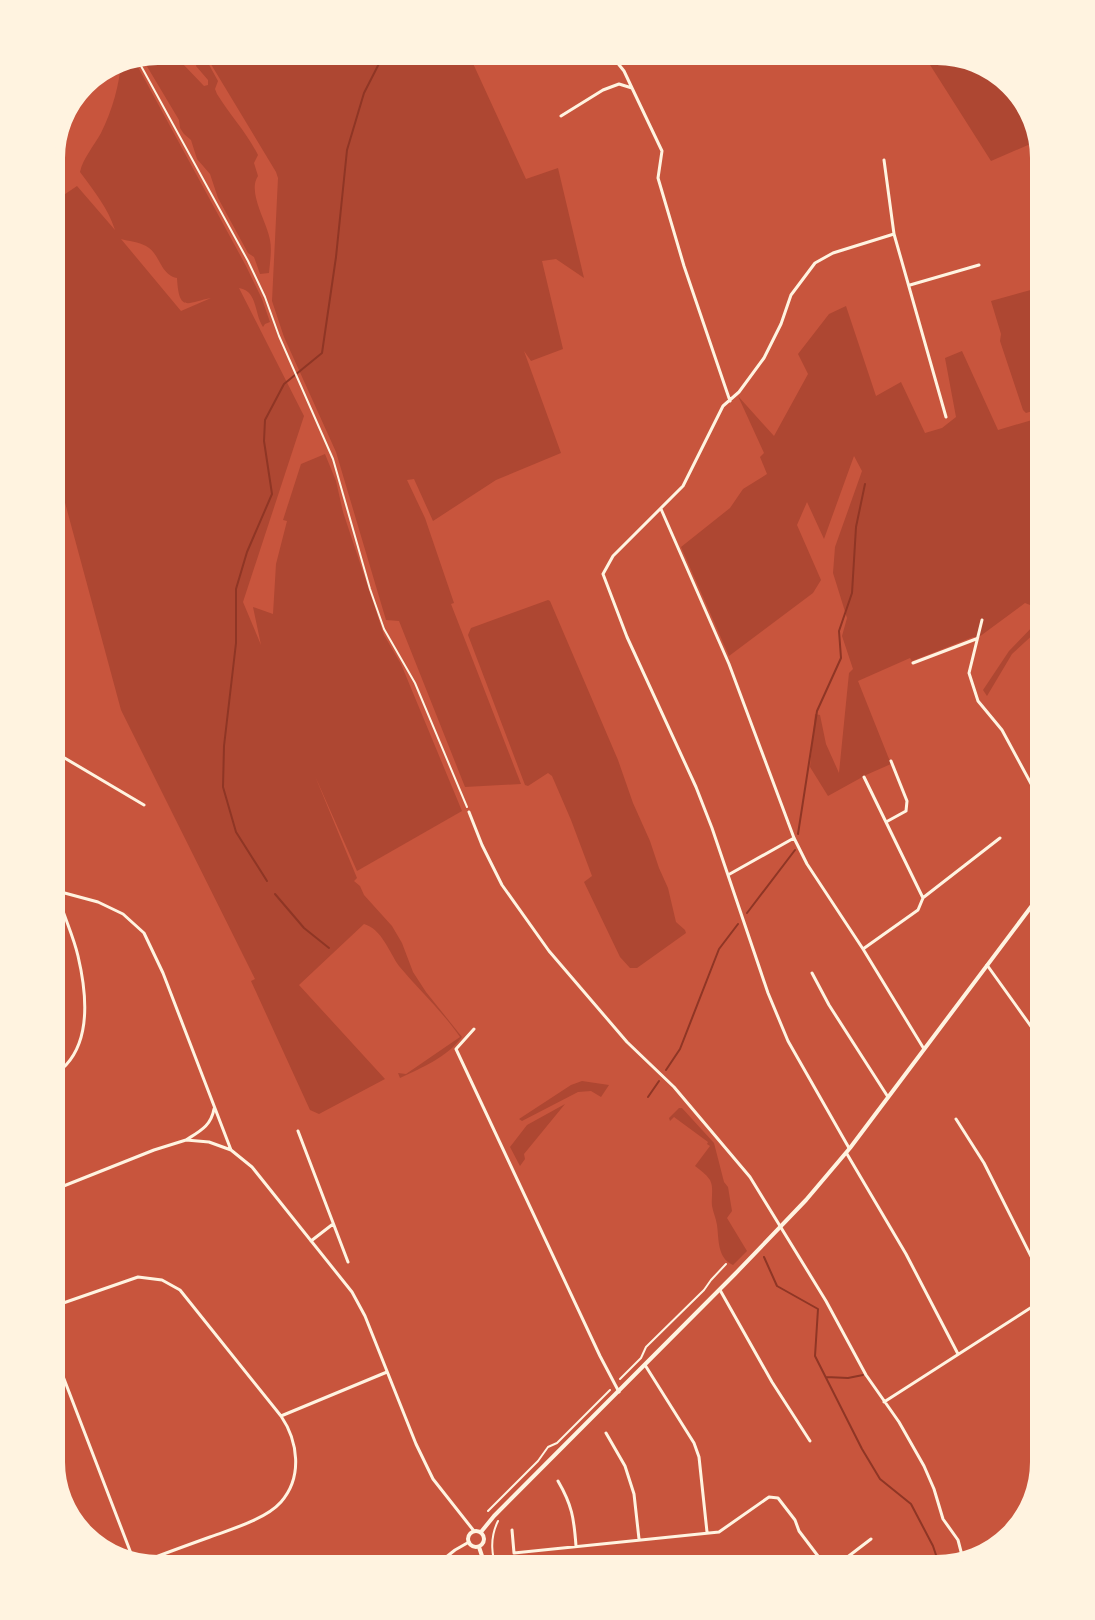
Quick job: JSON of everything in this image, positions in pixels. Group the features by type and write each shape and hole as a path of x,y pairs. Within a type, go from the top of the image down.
{"street":[{"path":"615,60 624,71 662,151 658,178 730,401"},
{"path":"561,116 603,90 619,84 632,88"},
{"path":"884,160 894,234 946,417"},
{"path":"894,234 833,253 815,263 791,295 764,358 739,392 723,406 683,486 613,556 603,574 627,637 696,787 768,993 788,1041 958,1354"},
{"path":"909,286 979,265"},
{"path":"661,509 729,664 794,838 807,864 924,1049"},
{"path":"982,620 969,673 978,701 1002,730 1035,791"},
{"path":"913,663 976,639"},
{"path":"60,755 144,805"},
{"path":"886,822 906,811 907,801 891,761"},
{"path":"864,777 923,898"},
{"path":"469,812 502,885 549,951 627,1042 682,1096 750,1177 826,1301 866,1375 899,1422 924,1466 943,1519 958,1540 962,1557"},
{"path":"728,875 794,838"},
{"path":"863,949 918,910 923,898 1000,838"},
{"path":"60,892 98,902 123,914 144,933 163,973 231,1150"},
{"path":"481,1532 781,1227 848,1150 1035,902"},
{"path":"60,904 78,954 84,995 84,1024 77,1047 60,1070"},
{"path":"987,965 1035,1032"},
{"path":"812,973 888,1097"},
{"path":"474,1029 456,1049 619,1392"},
{"path":"60,1187 186,1140 204,1129 212,1118 215,1105"},
{"path":"956,1119 984,1163 1035,1266"},
{"path":"298,1131 348,1262"},
{"path":"186,1140 209,1142 231,1150 252,1167 352,1292 433,1479 474,1531 481,1532"},
{"path":"311,1241 333,1224"},
{"path":"60,1304 138,1277 162,1280 180,1290 290,1430 296,1462 290,1486 281,1503 245,1524 154,1560"},
{"path":"720,1290 772,1382 810,1441"},
{"path":"884,1402 1035,1303"},
{"path":"645,1365 694,1443 699,1457 707,1532"},
{"path":"60,1369 132,1556"},
{"path":"281,1416 387,1372"},
{"path":"606,1433 625,1466 634,1494 639,1539"},
{"path":"558,1481 569,1499 574,1517 576,1546"},
{"path":"512,1530 514,1553 719,1532 769,1497 778,1498 821,1560"},
{"path":"474,1531 469,1536 469,1542 479,1547"},
{"path":"479,1547 484,1539 481,1532"},
{"path":"844,1560 871,1539"},
{"path":"442,1560 469,1542"},
{"path":"479,1547 483,1560"}],"path":[{"path":"139,62 265,297 333,459 384,629 415,683 469,812"},
{"path":"494,1560 492,1537 498,1521 488,1510 538,1461 548,1447 557,1443 615,1385 641,1358 646,1347 726,1264"}],"shaded area":[{"path":"185,60 182,63 204,86 208,85 208,80 196,66 202,60 207,61 218,81 217,94 258,155 254,163 258,176 255,190 270,240 269,273 260,274 254,257 248,253 218,198 210,174 197,159 191,140 180,128 179,120 144,61"},
{"path":"208,60 471,60 526,179 558,168 584,278 556,259 542,261 563,349 531,361 524,351 561,453 496,480 433,521 414,479 407,480 425,518 454,603 451,604 521,784 465,787 399,621 386,620 336,452 284,337 272,301 276,172"},
{"path":"927,60 957,62 986,73 1015,98 1022,109 1034,143 991,161"},
{"path":"136,63 262,299 270,322 263,327 253,298 239,288 304,416 243,602 261,645 253,607 273,614 276,564 287,521 283,520 301,464 325,454 384,635 401,664 462,811 357,871 315,776 357,878 354,881 392,926 413,972 462,1037 426,1066 400,1078 398,1073 406,1074 460,1037 399,966 376,931 364,924 299,985 385,1079 319,1114 310,1110 251,981 255,979 121,710 60,484 60,198 77,186 115,230 105,207 80,172 109,116 120,67","holes":["121,239 151,249 167,273 177,278 183,301 191,303 211,298 181,311"]},
{"path":"1035,289 1035,410 1026,413 1023,410 1000,341 1001,334 991,301"},
{"path":"846,306 876,396 901,382 925,433 942,428 956,417 945,358 962,351 998,430 1035,419 1035,607 1025,603 979,637 912,661 910,658 858,681 891,764 828,796 810,767 815,714 820,715 826,744 839,773 849,673 853,669 842,636 847,618 833,573 835,547 862,471 854,456 824,539 807,502 797,525 821,580 813,593 729,656 681,547 730,508 743,489 767,474 760,457 764,453 738,396 774,436 808,374 798,354 829,314"},
{"path":"548,600 618,760 668,888 676,922 686,933 637,968 630,968 620,957 584,882 592,876 552,776 548,773 525,785 468,635 471,628"},
{"path":"1035,624 1035,633 1012,654 987,696 983,690 1009,651"},
{"path":"582,1081 609,1085 601,1097 591,1091 578,1092 522,1121 519,1119 571,1085"},
{"path":"565,1104 524,1154 525,1159 520,1166 510,1147 527,1125"},
{"path":"679,1108 714,1143 728,1187 732,1211 727,1218 747,1251 733,1265 724,1258 720,1248 710,1180 695,1166 710,1146 674,1117 670,1121 669,1118"}],"waterway":[{"path":"267,881 236,832 223,787 224,746 236,643 236,589 247,552 272,494 264,441 265,420 284,384 322,353 347,150 364,93 381,60"},
{"path":"798,834 817,711 841,658 839,631 852,593 856,527 865,484"},
{"path":"747,913 795,850"},
{"path":"275,894 304,928 329,948"},
{"path":"666,1070 680,1049 719,949 738,924"},
{"path":"648,1097 659,1081"},
{"path":"764,1257 777,1286 818,1309 815,1356 880,1479 911,1504 938,1560"},
{"path":"826,1377 863,1375"}]}
